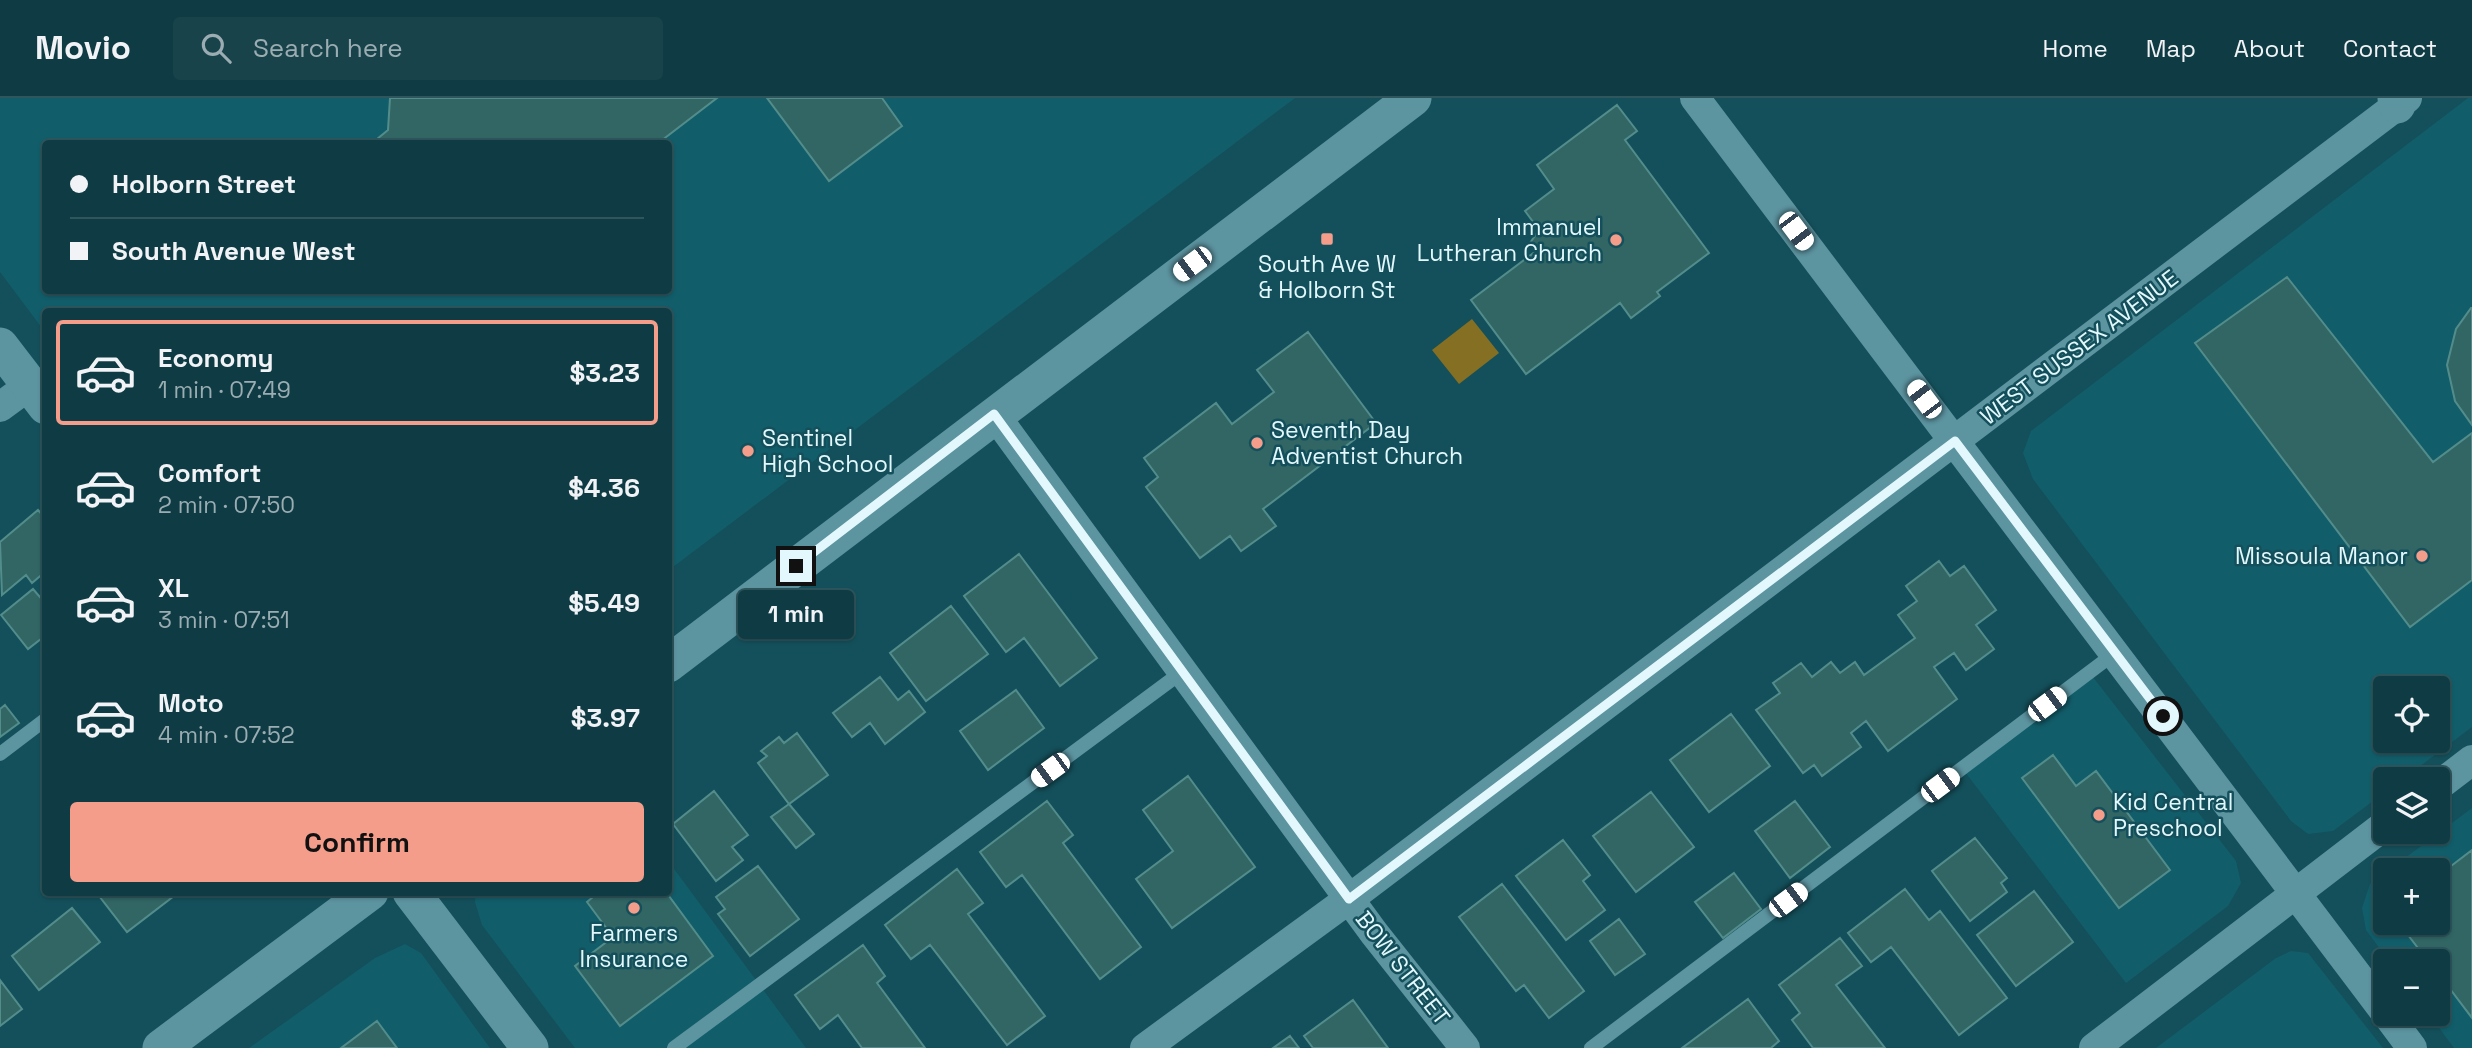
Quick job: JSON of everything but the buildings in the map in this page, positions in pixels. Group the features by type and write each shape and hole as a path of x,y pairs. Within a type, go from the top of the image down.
{"street":[{"path":"672,661 1413,98"},
{"path":"1695,98 2373,996"},
{"name":"WEST SUSSEX AVENUE","path":"1145,1048 1349,899 1955,441 2400,100"},
{"path":"0,346 38,396 0,408"},
{"name":"BOW STREET","path":"994,414 1349,899 1465,1048"},
{"path":"2450,777 2472,760"},
{"path":"2094,1048 2373,834"},
{"path":"161,1048 365,896"},
{"path":"414,896 530,1048"},
{"path":"2396,1026 2412,1048"}],"lane":[{"path":"1591,1048 2115,653"},
{"path":"674,1048 1182,672"},
{"path":"0,754 42,722"}],"shaded area":[{"name":"Sentinel High School","path":"0,98 1295,98 672,568 672,308 42,308 42,328 0,272"},
{"path":"2468,98 2472,98 2472,727 2450,744 2450,676 2373,676 2373,753 2438,753 2419,767 2373,767 2373,801 2333,831 2308,834 2291,821 2033,479 2023,453 2031,431"},
{"path":"1472,319 1499,353 1459,384 1432,350"},
{"name":"Kid Central Preschool","path":"2089,672 2236,861 2241,883 2228,906 2126,983 1962,768"},
{"path":"2472,808 2472,1048 2454,1048 2438,1026 2450,1026 2450,949 2380,949 2366,930 2362,908 2373,882 2373,935 2450,935 2450,858 2405,858 2424,844 2450,844 2450,824"},
{"path":"672,866 806,1048 575,1048 482,925 476,896 672,896"},
{"path":"405,944 421,953 490,1048 249,1048 375,958"},
{"path":"2291,951 2308,953 2383,1048 2156,1048 2276,958"}],"place":[{"name":"South Ave W & Holborn St","path":"1327,239"},
{"name":"Immanuel Lutheran Church","path":"1616,240"},
{"name":"Seventh Day Adventist Church","path":"1257,443"},
{"name":"Sentinel High School","path":"748,451"},
{"name":"Missoula Manor","path":"2422,556"},
{"name":"Kid Central Preschool","path":"2099,815"},
{"name":"Farmers Insurance","path":"634,908"}],"route":[{"path":"796,566 994,414 1349,899 1955,441 2163,716"}]}
